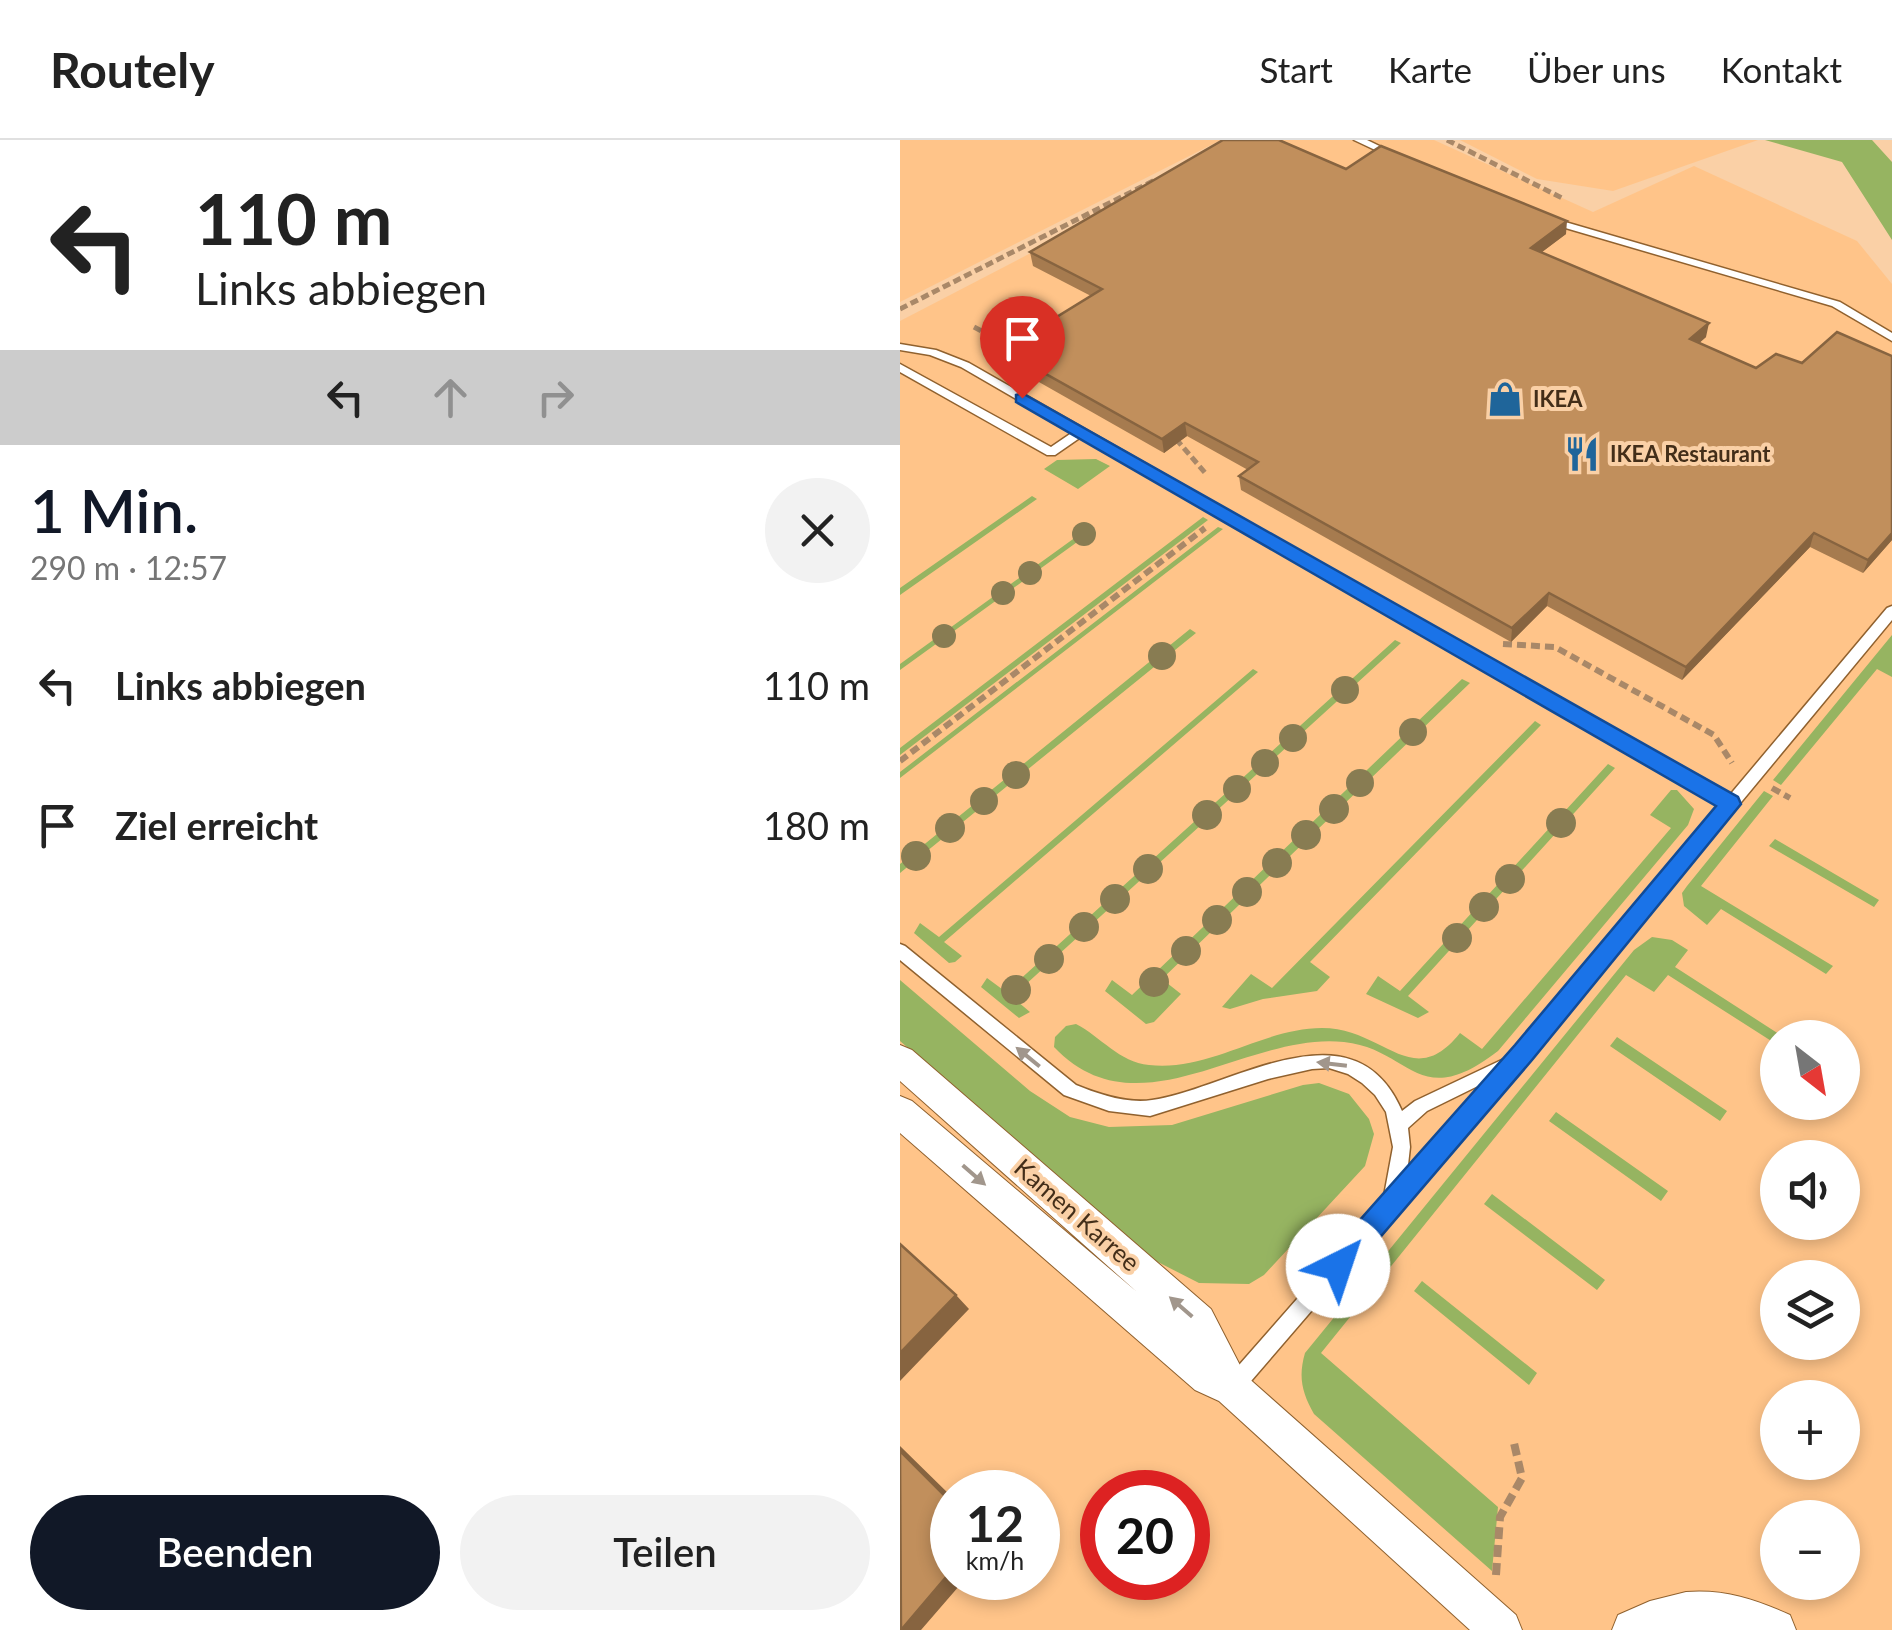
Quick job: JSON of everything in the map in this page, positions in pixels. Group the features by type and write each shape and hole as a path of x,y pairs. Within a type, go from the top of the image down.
{"street":[{"name":"Kamen Karree","path":"900,1060 1198,1322 1232,1388"},
{"name":"Kamen Karree","path":"900,1112 1208,1376 1232,1388 1487,1618"},
{"path":"1633,1630 1685,1611 1722,1612 1775,1630"}],"lane":[{"path":"1359,140 1410,163"},
{"path":"1539,217 1836,304 1892,338"},
{"path":"900,347 932,352 965,365 1730,804"},
{"path":"900,367 1051,452 1080,432"},
{"path":"1232,1388 1517,1060 1892,611"},
{"path":"900,951 1070,1090 1094,1101 1125,1108 1150,1108 1310,1062 1350,1066 1377,1084 1400,1124 1401,1163 1388,1206"},
{"path":"1400,1124 1421,1106 1517,1060"}],"path":[{"path":"1447,140 1571,203"},
{"path":"900,309 1164,176"},
{"path":"974,326 1026,356"},
{"path":"900,761 1241,501 1215,485 1183,443 1166,433"},
{"path":"1501,644 1555,647 1714,736 1734,767"},
{"path":"1777,791 1790,798"},
{"path":"1487,1618 1498,1573 1500,1516 1522,1478 1514,1444"}],"shaded area":[{"path":"900,140 1221,140 900,302"},
{"path":"1248,140 1434,140 1593,212 1694,166 1857,241 1892,284 1892,1630 900,1630 900,321"},
{"path":"1460,140 1758,140 1613,191 1537,179"}],"green space":[{"path":"1765,140 1872,140 1892,162 1892,240 1842,162"},
{"path":"1096,459 1110,466 1078,489 1044,469 1057,460"},
{"path":"1032,496 1037,499 900,595 900,588"},
{"path":"1203,517 1208,520 900,755 900,748"},
{"path":"1218,527 1223,529 900,778 900,772"},
{"path":"1087,529 1091,532 900,670 900,664"},
{"path":"1190,629 1196,633 900,873 900,864"},
{"path":"1892,635 1892,677 1877,669 1781,785 1773,780"},
{"path":"1395,640 1401,643 1012,997 1030,1012 1019,1018 981,987 987,978 1006,992"},
{"path":"1253,669 1258,672 944,942 962,956 955,962 949,963 914,933 920,923 939,937"},
{"path":"1462,679 1470,683 1162,979 1181,994 1154,1022 1146,1024 1105,991 1112,980 1132,995"},
{"path":"1535,721 1541,725 1310,962 1330,977 1317,991 1263,999 1230,1009 1222,1007 1251,974 1272,988"},
{"path":"1608,764 1615,768 1408,996 1429,1012 1418,1018 1366,994 1378,976 1400,991"},
{"path":"1671,790 1677,790 1694,809 1688,825 1498,1051 1471,1069 1450,1077 1432,1077 1367,1047 1344,1042 1307,1043 1157,1082 1121,1082 1087,1072 1054,1047 1055,1037 1066,1026 1076,1024 1119,1054 1149,1065 1193,1062 1279,1035 1322,1028 1363,1037 1412,1058 1427,1058 1443,1050 1460,1033 1482,1049 1671,828 1650,815"},
{"path":"1764,791 1773,796 1701,886 1833,966 1826,974 1721,909 1707,925 1684,906 1682,893"},
{"path":"1775,839 1879,900 1874,907 1769,846"},
{"path":"1652,937 1672,940 1688,950 1675,967 1760,1022 1760,1034 1668,975 1654,992 1626,975 1321,1353 1498,1507 1492,1571 1314,1414 1302,1385 1305,1353 1634,950"},
{"path":"900,980 1030,1091 1070,1117 1109,1127 1172,1125 1319,1083 1349,1094 1369,1119 1374,1134 1365,1166 1264,1275 1249,1284 1199,1283 1150,1258 900,1041"},
{"path":"1617,1037 1727,1111 1720,1121 1610,1046"},
{"path":"1556,1112 1668,1191 1661,1201 1549,1121"},
{"path":"1492,1194 1605,1280 1597,1290 1484,1204"},
{"path":"1422,1281 1537,1373 1529,1385 1414,1291"}],"building":[{"name":"IKEA","path":"1223,140 1279,140 1346,169 1381,146 1567,221 1531,248 1709,323 1690,339 1756,368 1776,354 1802,363 1837,332 1892,356 1892,533 1868,560 1814,533 1686,667 1549,593 1512,628 1239,476 1258,462 1185,423 1162,439 1003,350 1102,289 1030,252"},
{"path":"900,1244 956,1295 900,1353"},
{"path":"900,1451 930,1481 930,1596 901,1630"}],"place":[{"name":"IKEA","path":"1505,399"},
{"name":"IKEA Restaurant","path":"1582,454"}],"route":[{"path":"1022,398 1730,804 1524,1052 1338,1266"}]}
